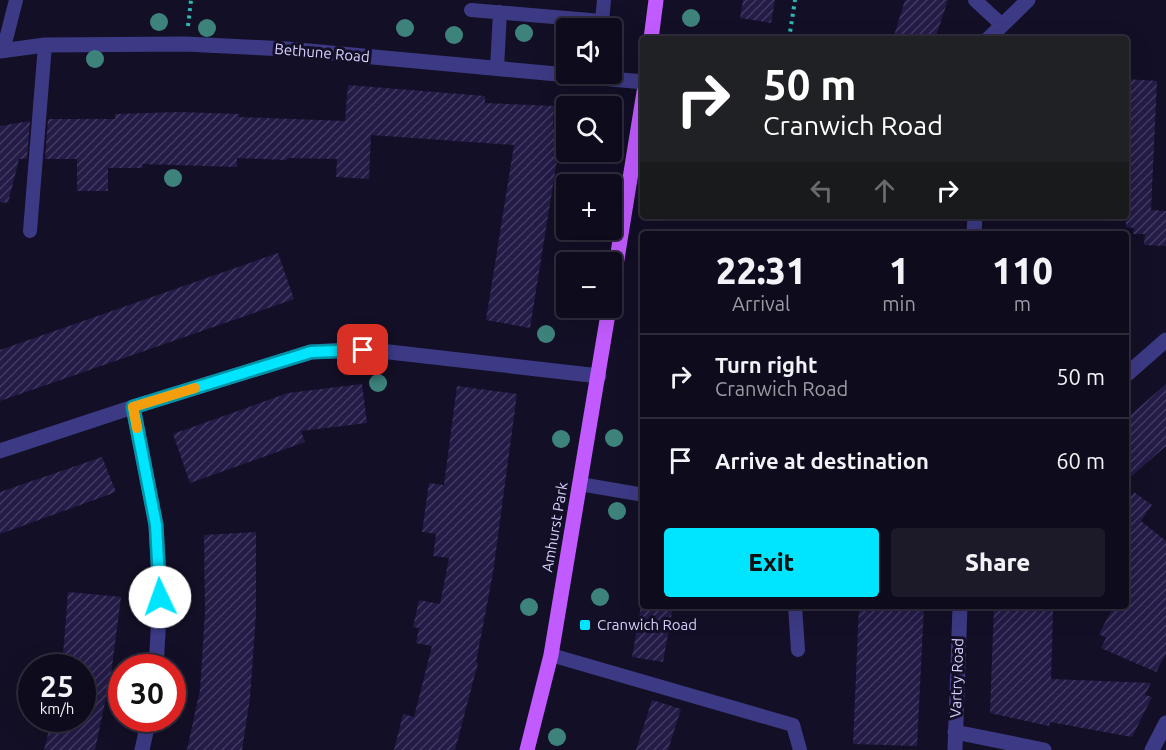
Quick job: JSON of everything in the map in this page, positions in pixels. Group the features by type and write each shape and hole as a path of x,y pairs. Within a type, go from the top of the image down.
{"main road":[{"path":"651,36 656,0"},
{"path":"619,252 640,133"},
{"name":"Amhurst Park","path":"527,750 551,655 608,318"}],"street":[{"path":"991,36 1028,0"},
{"name":"Bethune Road","path":"1,51 45,45 185,44 287,49 640,82"},
{"path":"1129,372 1166,340"},
{"path":"0,451 311,352 363,350 599,376"},
{"path":"133,407 156,525 160,597 157,654"},
{"name":"Vartry Road","path":"955,750 960,609"},
{"path":"1152,750 1166,723"},
{"path":"142,750 146,732"},
{"path":"955,732 1044,750"}],"lane":[{"path":"1,51 16,0"},
{"path":"471,10 602,21 604,0"},
{"path":"975,0 1002,26"},
{"path":"497,68 500,12"},
{"path":"30,231 45,45"},
{"path":"580,484 640,494"},
{"path":"795,609 798,650"},
{"path":"551,655 793,725 800,750"}],"path":[{"path":"789,36 795,0"}],"building":[{"path":"743,0 775,0 771,23 740,18"},
{"path":"905,0 948,0 936,36 894,36"},
{"path":"1129,79 1157,81 1151,210 1166,211 1166,246 1144,245 1145,234 1133,234 1134,228 1126,227 1126,219 1129,219"},
{"path":"348,85 485,96 485,103 554,106 553,127 556,128 557,162 530,328 486,320 514,145 371,135 369,179 336,177 337,159 237,158 237,167 142,164 143,168 108,168 108,191 77,191 77,159 45,159 48,119 115,119 115,114 180,112 345,121"},
{"path":"30,121 27,159 19,159 8,203 0,202 0,126"},
{"path":"278,253 294,299 0,401 0,350"},
{"path":"362,384 367,423 301,431 305,442 190,483 173,434 288,393"},
{"path":"1166,384 1166,446 1129,478 1129,416"},
{"path":"457,386 517,394 493,573 476,662 478,663 455,750 394,750 403,714 414,717 432,646 416,643 419,628 413,627 419,600 440,604 449,558 433,556 436,534 422,532 429,483 444,485"},
{"path":"102,457 116,492 0,534 0,492"},
{"path":"1134,492 1152,505 1141,521 1166,541 1166,654 1156,672 1101,648 1106,638 1099,634 1112,609 1129,609 1129,499"},
{"path":"256,532 256,614 250,698 242,750 187,750 200,690 205,613 204,535"},
{"path":"68,592 121,597 114,654 108,654 108,688 95,750 44,750 48,732 96,732 96,654 63,654"},
{"path":"640,609 672,609 663,662 632,657"},
{"path":"859,609 924,609 917,746 853,744"},
{"path":"994,609 1053,611 1051,679 1151,683 1145,695 1152,697 1132,737 1050,722 1049,726 990,713"},
{"path":"652,700 681,709 668,750 636,750"}],"slow traffic":[{"path":"137,428 133,407 195,388"}],"place":[{"name":"Cranwich Road","path":"585,625"}],"route":[{"path":"160,597 156,525 133,407 311,352 363,350"}]}
